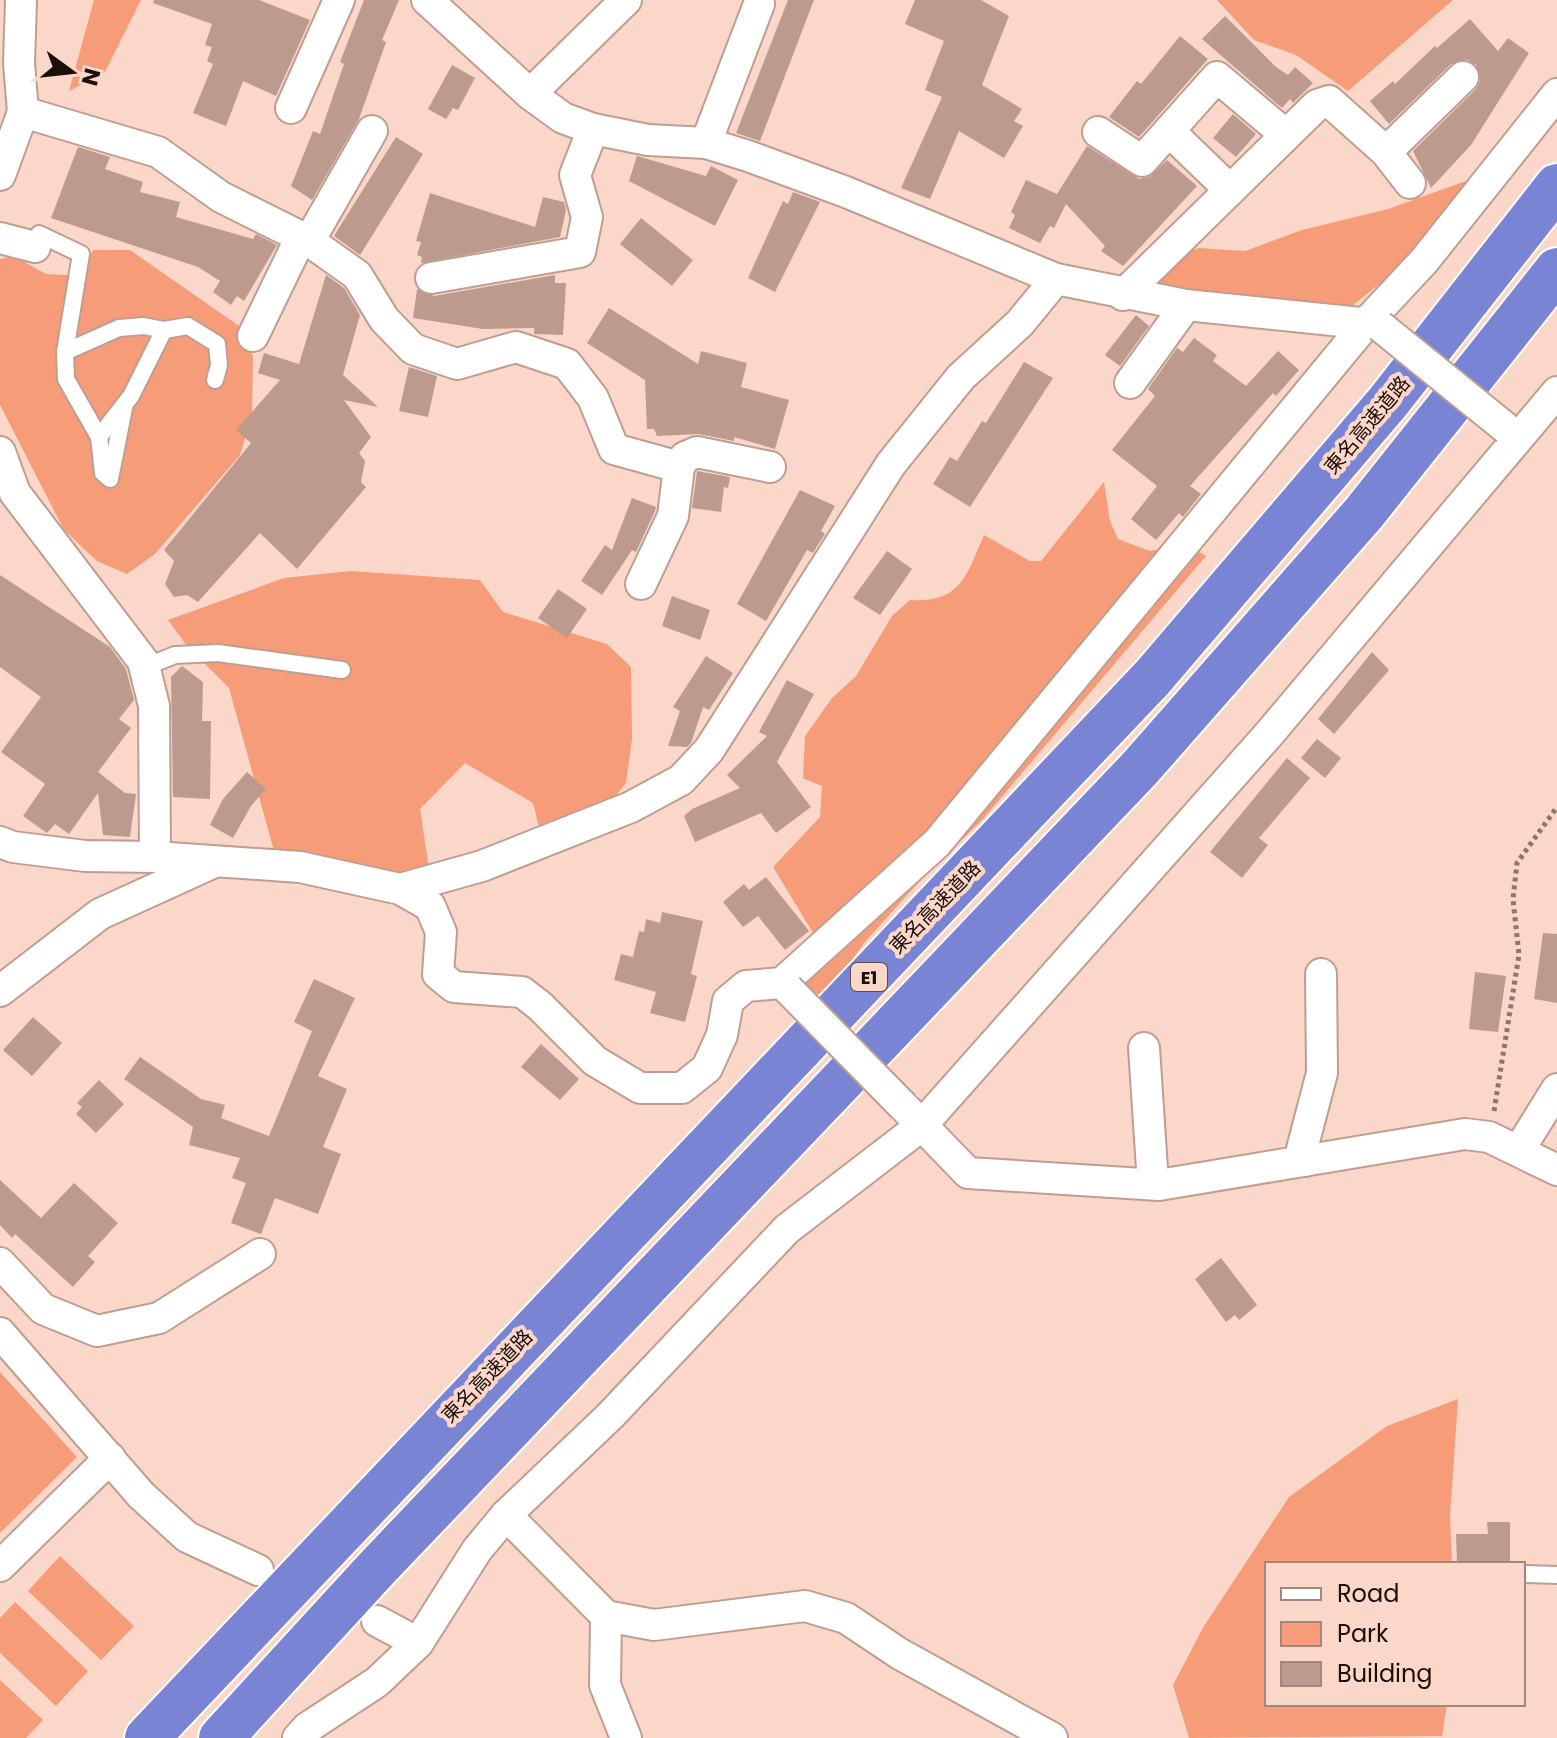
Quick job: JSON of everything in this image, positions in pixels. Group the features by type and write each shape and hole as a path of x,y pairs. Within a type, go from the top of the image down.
{"highway":[{"name":"東名高速道路","path":"147,1738 477,1386 1153,677 1388,402 1557,186"},
{"name":"E1","path":"221,1738 377,1568 1140,768 1364,513 1557,270"}],"street":[{"path":"0,175 23,112 19,63 21,0"},
{"path":"291,108 339,0"},
{"path":"530,94 626,0"},
{"path":"706,143 759,4"},
{"path":"440,5 530,94 563,118 593,129 648,140 706,143 846,192 1056,279 1123,295 1186,305 1374,324 1512,433"},
{"path":"1098,132 1142,161 1217,77 1286,135"},
{"path":"1386,152 1463,77"},
{"path":"0,842 13,847 85,856 155,857 300,867 400,889 430,906 441,932 438,974 454,987 522,992 595,1061 640,1088 682,1088 707,1068 722,1035 728,1001 746,986 785,986 937,843 1374,324 1557,94"},
{"path":"1123,295 1317,105 1329,101 1386,152 1410,183"},
{"path":"23,112 158,152 221,197 305,239 357,275 384,319 413,349 457,364 516,347 567,364 593,398 614,449 679,467"},
{"path":"431,278 580,252 587,217 575,175 593,129"},
{"path":"253,336 305,239 372,131"},
{"path":"1169,131 1230,190"},
{"path":"0,238 35,247"},
{"path":"400,889 482,866 631,807 681,780 718,736 891,464 961,377 1020,323 1056,279"},
{"path":"1130,383 1186,305"},
{"path":"298,1738 307,1728 377,1682 418,1643 477,1550 506,1515 610,1416 787,1229 912,1116 1259,746 1512,433 1557,392"},
{"path":"0,452 15,493 118,625 145,667 154,706 155,857"},
{"path":"641,584 673,516 679,467 685,457 697,452 770,467"},
{"path":"0,991 100,914 214,862"},
{"path":"1305,1161 1302,1149 1322,1073 1321,974"},
{"path":"785,986 968,1173 1153,1184 1465,1134 1489,1137 1557,1170"},
{"path":"1144,1048 1153,1184"},
{"path":"1519,1150 1557,1089"},
{"path":"0,1263 43,1309 97,1331 159,1318 260,1254"},
{"path":"0,1333 141,1495 187,1537 258,1570"},
{"path":"0,1566 110,1458"},
{"path":"506,1515 606,1616 654,1625 805,1606 846,1618 900,1654 1052,1738"},
{"path":"606,1616 605,1685 626,1738"},
{"path":"377,1621 418,1643"}],"lane":[{"path":"35,247 39,234 81,254 65,352 66,379 99,437 103,473 110,479 124,405"},
{"path":"65,352 119,328 144,326 164,330 188,326 217,344 219,365 215,380"},
{"path":"99,437 124,405 164,330"},
{"path":"145,667 175,655 218,653 342,670"},
{"path":"1526,1574 1557,1575"}],"path":[{"path":"1489,1137 1519,955 1513,899 1517,863 1557,807"}],"green space":[{"path":"94,0 141,0 105,72 69,91"},
{"path":"1217,0 1453,0 1348,91 1296,55 1254,40"},
{"path":"1466,181 1433,241 1347,310 1178,295 1150,280 1169,257 1199,248 1245,251 1302,230 1388,209"},
{"path":"93,250 130,250 242,328 253,357 252,415 240,455 155,554 127,574 97,561 64,530 0,405 0,259 14,256 46,274 82,276"},
{"path":"1104,482 1110,521 1118,539 1150,551 1186,544 1206,556 983,819 917,884 865,942 827,995 810,994 795,982 818,941 773,867 820,817 822,786 803,778 805,736 832,698 856,676 892,616 910,600 927,600 951,592 966,574 984,535 1030,561 1041,561"},
{"path":"351,571 480,580 503,612 607,644 631,667 632,739 626,783 588,831 543,842 533,803 465,763 420,809 429,869 387,887 274,851 229,688 187,646 168,620 284,578"},
{"path":"0,1372 77,1457 0,1533"},
{"path":"1458,1399 1450,1516 1452,1562 1265,1562 1265,1706 1447,1706 1442,1736 1189,1738 1173,1685 1204,1626 1289,1497 1387,1426"},
{"path":"60,1556 134,1626 101,1660 28,1591"},
{"path":"15,1602 88,1671 56,1706 0,1653 0,1618"},
{"path":"0,1680 43,1720 26,1738 0,1738"}],"building":[{"path":"154,0 259,0 310,20 276,96 243,81 226,126 193,113 213,64 207,61 212,47 205,45 212,24 153,3"},
{"path":"364,0 399,0 382,40 386,42 359,119 312,200 291,186 313,131 320,134 344,64 340,62"},
{"path":"788,0 814,0 760,141 736,133"},
{"path":"915,0 981,0 1009,16 982,85 1022,109 1014,121 1023,126 1004,158 959,131 930,199 901,188 942,97 925,90 944,41 905,24"},
{"path":"1225,16 1276,67 1288,75 1295,67 1313,83 1293,103 1290,99 1282,108 1202,39"},
{"path":"1470,19 1498,51 1508,38 1529,53 1471,145 1431,188 1413,151 1476,89 1480,81 1476,65 1467,60 1451,64 1389,124 1370,101 1393,81 1395,84 1435,46 1437,48"},
{"path":"1180,36 1208,59 1139,137 1109,117 1137,81 1141,84"},
{"path":"452,65 475,78 458,110 453,108 446,119 428,109"},
{"path":"1233,114 1256,134 1236,157 1213,138"},
{"path":"396,137 423,154 360,255 334,236"},
{"path":"1087,146 1139,179 1149,177 1167,160 1197,186 1123,266 1101,251 1105,246 1066,204 1054,228 1050,226 1040,243 1009,228 1015,215 1011,212 1026,180 1057,194"},
{"path":"78,147 110,157 105,169 143,182 140,192 180,202 176,217 253,239 256,234 277,245 244,301 237,296 231,305 213,292 220,281 198,267 51,218"},
{"path":"637,156 706,176 711,166 738,180 715,226 629,181"},
{"path":"793,192 820,202 775,292 748,278 783,201 788,204"},
{"path":"430,193 535,227 543,197 564,202 566,210 560,237 421,263 422,257 417,255 421,242 416,241"},
{"path":"641,218 693,260 672,286 620,244"},
{"path":"326,275 344,288 360,315 343,375 378,407 344,400 371,437 359,453 365,461 361,482 366,487 297,569 260,533 198,602 187,595 174,597 165,584 174,561 164,550 251,443 236,430 280,380 258,373 264,353 299,364"},
{"path":"555,275 555,283 566,283 563,335 534,334 534,328 483,329 413,318 417,289 434,296"},
{"path":"609,308 698,364 701,351 747,363 741,387 789,400 775,449 734,437 734,441 699,434 657,436 654,429 647,429 645,380 587,343"},
{"path":"1136,315 1149,326 1120,366 1105,355"},
{"path":"1194,338 1217,355 1213,361 1246,386 1278,351 1299,370 1276,396 1273,393 1190,486 1201,494 1183,517 1179,513 1156,540 1131,519 1157,486 1112,450 1155,396 1148,389 1177,348 1183,352"},
{"path":"1024,362 1053,378 970,507 933,484 950,457 957,461 982,421 986,423"},
{"path":"409,367 437,376 428,417 399,411"},
{"path":"697,471 730,477 728,488 724,487 721,512 692,508"},
{"path":"800,490 835,506 821,531 825,534 813,553 807,550 766,621 737,604"},
{"path":"632,498 656,507 655,511 636,552 632,550 602,595 581,581 605,545 612,550"},
{"path":"887,551 912,569 880,615 853,598"},
{"path":"0,575 110,647 126,669 134,700 119,719 131,728 98,772 125,793 136,794 130,837 103,835 98,793 69,834 55,824 47,833 23,816 45,784 1,752 41,697 0,667"},
{"path":"558,589 587,609 567,638 538,618"},
{"path":"672,596 710,610 700,640 662,626"},
{"path":"1372,652 1389,670 1334,734 1318,719"},
{"path":"706,656 733,673 709,710 703,707 691,743 687,747 668,746 680,711 673,707"},
{"path":"182,666 203,682 202,721 211,721 210,799 173,797 171,677"},
{"path":"787,680 814,694 777,762 811,807 776,833 761,813 695,842 684,816 692,809 740,788 727,775 767,736 759,732"},
{"path":"1317,739 1341,758 1325,778 1301,758"},
{"path":"1287,758 1310,778 1259,838 1268,845 1242,878 1210,852"},
{"path":"247,772 266,789 251,806 233,838 210,825 223,799"},
{"path":"766,877 809,931 785,950 758,916 743,927 723,902 744,884 749,890"},
{"path":"662,912 703,921 691,974 697,976 685,1022 650,1013 656,992 614,980 621,954 633,957 639,931 644,932 646,919 660,923"},
{"path":"1543,933 1557,934 1557,1003 1534,999"},
{"path":"1475,972 1506,976 1498,1032 1469,1029"},
{"path":"314,979 355,998 318,1076 347,1089 323,1147 341,1154 318,1214 275,1198 261,1234 231,1223 246,1183 232,1178 240,1158 189,1145 193,1127 124,1079 140,1057 201,1099 225,1105 221,1118 269,1136 312,1031 294,1022"},
{"path":"33,1017 62,1043 32,1076 3,1050"},
{"path":"541,1044 579,1079 560,1100 521,1067"},
{"path":"99,1080 124,1104 96,1133 76,1114 82,1107 77,1103"},
{"path":"0,1180 41,1218 74,1183 118,1223 88,1256 95,1262 73,1287 15,1234 12,1238 0,1225"},
{"path":"1221,1258 1257,1305 1239,1320 1235,1315 1226,1322 1195,1279"},
{"path":"1487,1522 1510,1522 1510,1562 1457,1562 1456,1534 1488,1534"}]}
